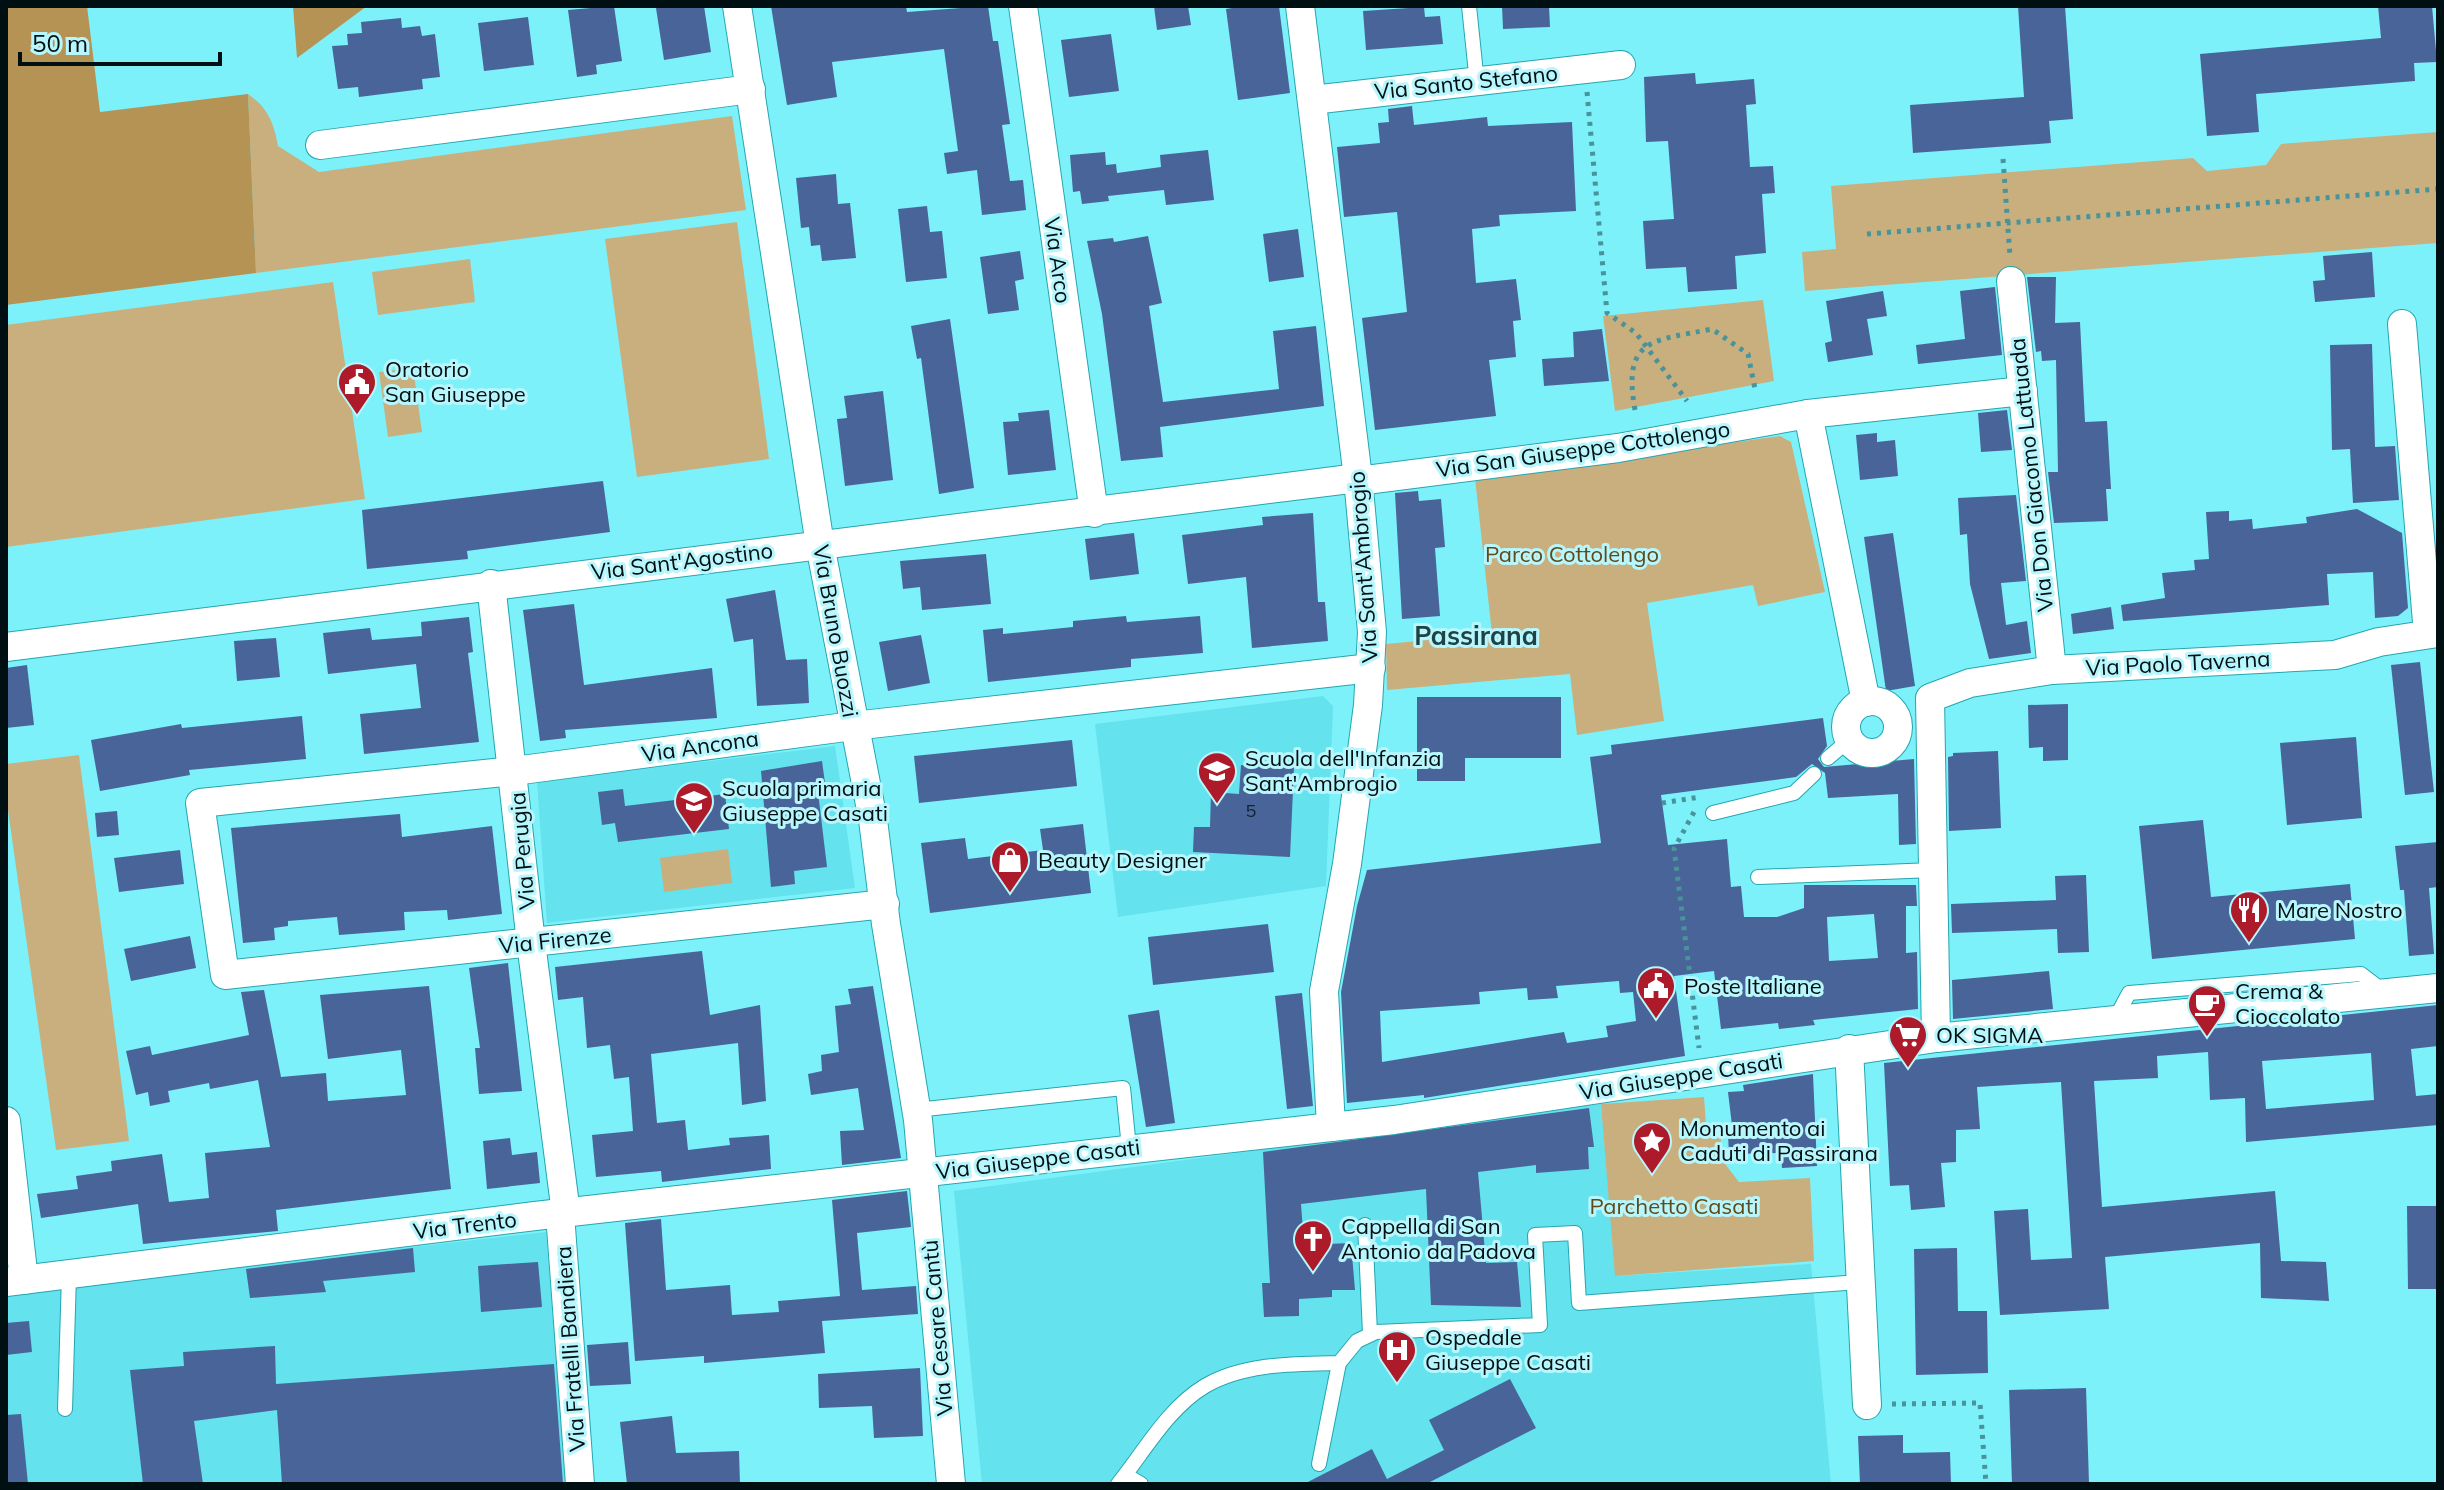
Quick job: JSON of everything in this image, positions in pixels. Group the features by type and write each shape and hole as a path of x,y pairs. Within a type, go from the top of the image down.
{"street":[{"name":"Via Bruno Buozzi","path":"737,6 820,545 873,820 924,1173"},
{"name":"Via Arco","path":"1023,6 1094,513"},
{"name":"Via Sant'Ambrogio","path":"1300,6 1358,479 1372,632 1371,668 1347,864 1324,991 1331,1127"},
{"name":"Via Santo Stefano","path":"1312,100 1621,65"},
{"path":"320,145 751,89"},
{"name":"Via Don Giacomo Lattuada","path":"2011,281 2052,670"},
{"name":"Via Paolo Taverna","path":"1894,728 1930,698 1970,683 2052,670 2335,655 2379,642 2433,634 2402,324"},
{"name":"Via San Giuseppe Cottolengo","path":"1358,479 1618,448 1808,414 2023,391"},
{"path":"1808,414 1866,702"},
{"name":"Via Sant'Agostino","path":"6,647 491,584 1358,479"},
{"name":"Via Perugia","path":"491,584 563,1214"},
{"name":"Via Ancona","path":"225,975 200,803 514,771 853,726 1371,668"},
{"path":"1930,698 1936,1038"},
{"path":"1894,728 1871,753 1840,750 1847,736 1847,719 1856,706 1879,702 1910,747 1930,762"},
{"name":"Via Firenze","path":"225,975 885,904"},
{"name":"Via Giuseppe Casati","path":"924,1173 1331,1127 1936,1038 2438,988"},
{"path":"1849,1049 1867,1405"},
{"path":"7,1131 15,1281"},
{"name":"Via Trento","path":"15,1281 924,1173"},
{"name":"Via Cesare Cantù","path":"924,1173 951,1484"},
{"name":"Via Fratelli Bandiera","path":"563,1214 580,1484"}],"lane":[{"path":"1469,6 1477,83"},
{"path":"1713,813 1794,793 1814,774"},
{"path":"1758,877 1933,870"},
{"path":"916,1110 1123,1088 1129,1148"},
{"path":"1365,1225 1370,1333"},
{"path":"1319,1464 1339,1363 1357,1341 1370,1333 1540,1325 1535,1235 1575,1233 1579,1303 1859,1282"},
{"path":"65,1409 69,1275"},
{"path":"1141,1484 1125,1481 1168,1420 1204,1387 1250,1369 1339,1363"}],"path":[{"path":"1585,69 1607,313 1633,330 1675,381 1687,401"},
{"path":"2003,159 2011,281"},
{"path":"1867,234 2438,189"},
{"path":"1635,410 1629,378 1644,347 1654,340 1712,329 1748,354 1755,389"},
{"path":"1662,803 1702,797 1674,849 1702,1072"},
{"path":"1867,1405 1980,1403 1986,1484"}],"shaded area":[{"path":"6,6 87,6 100,112 248,94 256,273 6,305"},
{"path":"293,6 367,6 297,58"},
{"name":"Scuola dell'Infanzia Sant'Ambrogio","path":"1323,696 1333,706 1326,886 1118,917 1095,724"},
{"name":"Scuola primaria Giuseppe Casati","path":"835,746 855,888 547,923 537,782"},
{"name":"Ospedale Giuseppe Casati","path":"1601,1104 1616,1276 1811,1264 1831,1484 982,1484 954,1191"},
{"path":"546,1232 566,1484 6,1484 6,1293"}],"green space":[{"path":"248,94 269,117 278,146 319,172 732,116 746,210 256,273"},
{"path":"2438,132 2438,243 1805,291 1802,252 1836,249 1831,186 2193,158 2207,171 2266,165 2281,144"},
{"path":"737,222 769,459 637,477 605,239"},
{"path":"470,259 475,302 378,315 372,272"},
{"path":"333,282 365,499 6,547 6,325"},
{"path":"1763,300 1774,381 1615,411 1603,316"},
{"path":"413,368 422,432 388,437 379,372"},
{"name":"Parco Cottolengo","path":"1780,436 1791,442 1825,592 1758,606 1753,585 1647,603 1664,721 1577,735 1570,674 1387,690 1386,644 1492,634 1475,478"},
{"path":"79,755 129,1141 56,1150 6,796 6,764"},
{"path":"728,849 732,883 664,892 660,858"},
{"name":"Parchetto Casati","path":"1704,1097 1706,1125 1720,1125 1722,1160 1739,1182 1810,1178 1814,1261 1615,1276 1601,1104"}],"building":[{"path":"614,6 622,61 596,65 597,74 577,77 568,10"},
{"path":"704,6 711,52 664,60 656,8"},
{"path":"771,6 906,6 907,12 988,6 993,41 998,41 1010,124 1002,125 1010,181 1023,180 1026,210 982,215 977,170 947,174 944,153 958,151 944,49 832,62 837,97 787,105"},
{"path":"1154,6 1188,6 1191,25 1157,30"},
{"path":"1279,6 1290,93 1238,100 1226,9"},
{"path":"1502,6 1549,6 1550,27 1503,29"},
{"path":"2018,6 2065,6 2073,119 2049,121 2051,143 1913,153 1910,105 2024,97"},
{"path":"2378,6 2432,6 2437,62 2414,63 2415,81 2256,94 2259,132 2207,136 2200,54 2381,38"},
{"path":"1424,7 1425,17 1440,16 1443,44 1366,50 1363,11"},
{"path":"528,17 534,65 484,71 478,23"},
{"path":"401,18 402,28 420,26 422,36 435,34 440,77 422,79 423,89 359,97 358,87 338,89 332,46 348,45 347,34 362,33 361,22"},
{"path":"1111,34 1119,91 1069,97 1061,40"},
{"path":"1695,73 1696,84 1754,79 1756,104 1746,105 1750,167 1773,166 1775,193 1762,194 1766,253 1735,256 1737,289 1688,292 1686,267 1646,269 1643,221 1674,219 1668,141 1646,142 1644,77"},
{"path":"1412,106 1414,125 1487,117 1488,126 1572,122 1576,211 1499,215 1500,226 1472,229 1476,283 1516,279 1521,320 1513,321 1516,357 1489,360 1496,416 1375,430 1362,318 1407,312 1397,212 1344,217 1337,147 1380,143 1378,123 1389,122 1388,109"},
{"path":"1208,150 1214,200 1166,205 1164,190 1108,196 1109,201 1082,204 1080,191 1073,192 1070,155 1105,152 1106,165 1116,164 1117,173 1161,167 1160,155"},
{"path":"836,174 838,204 850,203 856,258 822,261 820,245 811,246 809,227 801,228 796,178"},
{"path":"927,206 930,232 942,231 947,278 906,282 898,209"},
{"path":"1298,229 1304,277 1269,282 1263,234"},
{"path":"1148,236 1162,303 1149,306 1163,402 1279,389 1273,331 1316,326 1324,406 1160,427 1163,457 1121,461 1102,314 1087,241 1113,238 1114,242"},
{"path":"1020,251 1024,279 1015,281 1019,310 988,314 980,257"},
{"path":"2372,252 2375,297 2315,302 2313,281 2325,280 2323,256"},
{"path":"2027,277 2056,277 2055,323 2080,322 2085,422 2107,421 2111,489 2106,489 2108,521 2054,523 2048,472 2058,472 2056,360 2042,361 2041,351 2036,352"},
{"path":"1995,287 2002,355 1918,364 1916,345 1965,339 1960,291"},
{"path":"1883,291 1887,316 1867,319 1873,355 1828,362 1825,343 1832,341 1826,301"},
{"path":"950,319 974,488 939,494 921,358 917,359 911,326"},
{"path":"1602,329 1609,381 1544,386 1542,359 1574,357 1573,332"},
{"path":"2372,344 2375,447 2395,446 2399,500 2353,503 2350,449 2332,450 2330,345"},
{"path":"883,391 893,480 845,486 837,419 847,418 844,396"},
{"path":"1049,410 1056,470 1008,475 1003,422 1019,421 1018,413"},
{"path":"2007,410 2012,450 1981,452 1978,413"},
{"path":"1877,433 1877,442 1895,440 1898,476 1860,480 1856,435"},
{"path":"603,481 610,532 467,551 468,559 367,569 362,510"},
{"path":"1418,491 1419,501 1441,499 1445,547 1435,548 1440,616 1402,619 1395,493"},
{"path":"2016,495 2026,581 2001,583 2006,625 2027,621 2031,653 1989,659 1970,584 1967,534 1960,535 1958,498"},
{"path":"2357,509 2402,533 2408,608 2398,616 2375,618 2373,572 2327,574 2329,605 2123,621 2121,605 2165,598 2162,573 2195,570 2194,560 2209,559 2206,512 2229,511 2229,521 2252,519 2253,529 2307,523 2306,517"},
{"path":"1313,513 1318,602 1325,602 1328,641 1252,648 1246,577 1188,584 1182,535 1263,525 1262,517"},
{"path":"1134,533 1139,574 1090,580 1085,539"},
{"path":"1893,533 1915,686 1886,691 1864,537"},
{"path":"986,554 991,604 922,610 920,587 903,589 900,561"},
{"path":"775,590 786,660 807,659 809,703 757,706 753,639 734,642 726,599"},
{"path":"574,604 584,685 712,668 717,718 565,730 566,738 540,741 523,610"},
{"path":"2111,607 2114,629 2073,634 2071,614"},
{"path":"1126,616 1127,622 1200,616 1203,653 1131,659 1131,667 988,682 983,630 1003,628 1003,634 1073,627 1073,621"},
{"path":"469,617 473,652 468,653 479,742 364,754 360,714 421,708 416,664 328,674 323,633 370,628 372,640 422,636 421,622"},
{"path":"921,635 930,683 888,691 879,642"},
{"path":"276,638 280,677 237,681 234,641"},
{"path":"2420,662 2434,792 2405,795 2391,665"},
{"path":"27,665 34,725 6,728 6,668"},
{"path":"1417,697 1561,697 1561,758 1465,758 1465,781 1417,781"},
{"path":"2068,704 2068,760 2043,761 2043,747 2029,748 2028,705"},
{"path":"302,716 306,759 189,770 190,775 100,791 91,740 181,724 182,728"},
{"path":"1823,718 1827,746 1818,759 1824,767 1914,759 1916,844 1899,845 1898,794 1828,798 1825,773 1812,764 1796,777 1661,795 1668,845 1727,839 1731,887 1741,886 1744,917 1777,917 1804,908 1804,885 1916,885 1917,906 1906,906 1906,953 1917,952 1918,1009 1813,1020 1815,1025 1779,1029 1778,1023 1721,1029 1714,971 1674,976 1685,1056 1424,1098 1424,1095 1347,1103 1341,992 1367,870 1601,843 1590,757 1612,754 1611,745","holes":["1874,914 1878,958 1829,961 1827,917","1619,981 1620,993 1633,992 1636,1021 1606,1026 1608,1037 1567,1043 1564,1032 1382,1062 1380,1011 1480,1004 1479,992 1527,988 1528,1000 1558,998 1556,986"]},
{"path":"2356,737 2362,818 2287,825 2280,743"},
{"path":"1072,740 1077,786 919,803 914,756"},
{"path":"1998,751 2001,828 1949,831 1948,757 1953,753"},
{"path":"822,761 825,783 817,784 827,867 794,871 795,884 771,887 761,771"},
{"path":"1241,765 1294,767 1290,857 1193,852 1194,827 1210,827 1211,792 1239,794"},
{"path":"623,789 625,806 725,794 729,829 618,842 615,823 602,825 598,792"},
{"path":"117,811 119,835 97,837 95,813"},
{"path":"400,814 402,837 492,826 502,914 448,920 447,910 404,912 405,930 339,935 337,917 288,921 288,926 274,928 275,940 243,943 231,828"},
{"path":"2203,820 2211,897 2350,884 2355,939 2152,959 2139,826"},
{"path":"1083,824 1091,893 930,913 921,843 965,838 968,859 1043,850 1040,829"},
{"path":"2438,842 2438,887 2429,888 2434,954 2409,956 2404,890 2400,890 2395,846"},
{"path":"180,850 184,884 119,892 114,858"},
{"path":"2086,875 2089,952 2058,953 2057,929 1952,933 1951,904 2056,900 2055,876"},
{"path":"1268,924 1274,972 1153,985 1148,937"},
{"path":"190,936 196,968 131,981 124,949"},
{"path":"702,951 710,1015 760,1005 766,1101 742,1105 738,1043 651,1054 657,1123 685,1120 688,1150 730,1145 729,1138 769,1135 771,1169 662,1182 661,1171 596,1177 592,1135 633,1131 629,1077 614,1079 610,1045 587,1048 583,997 558,1000 555,967"},
{"path":"508,963 522,1091 479,1094 475,1048 480,1048 469,968"},
{"path":"2049,971 2053,1009 1953,1019 1952,980"},
{"path":"429,986 451,1189 276,1210 278,1231 143,1244 138,1204 41,1218 37,1194 78,1189 76,1176 112,1171 111,1161 162,1154 169,1202 209,1198 205,1153 270,1147 258,1080 210,1089 209,1083 168,1091 170,1102 150,1106 148,1092 136,1095 126,1051 150,1046 152,1055 249,1035 241,992 264,990 281,1077 326,1073 328,1101 406,1095 401,1050 328,1059 320,995"},
{"path":"873,986 901,1158 842,1165 840,1131 864,1130 858,1088 811,1095 808,1074 822,1071 821,1055 839,1052 835,1006 851,1004 848,989"},
{"path":"1302,993 1313,1106 1287,1109 1275,996"},
{"path":"2438,1005 2438,1046 2411,1049 2416,1096 2438,1094 2438,1125 2246,1142 2245,1098 2210,1100 2208,1052 2157,1056 2158,1078 2094,1081 2102,1207 2275,1191 2281,1261 2326,1262 2329,1301 2261,1298 2260,1243 2105,1257 2109,1309 2000,1315 1994,1211 2028,1209 2031,1260 2072,1258 2061,1082 1977,1087 1980,1129 1956,1130 1956,1162 1941,1163 1945,1207 1911,1210 1909,1185 1890,1186 1884,1063","holes":["2371,1053 2374,1100 2266,1109 2262,1061"]},
{"path":"1159,1010 1175,1123 1146,1127 1128,1015"},
{"path":"1813,1074 1817,1166 1782,1168 1781,1153 1729,1154 1728,1135 1733,1134 1728,1092 1744,1091 1743,1085"},
{"path":"1589,1108 1594,1147 1588,1147 1589,1169 1536,1173 1536,1165 1478,1172 1486,1263 1517,1262 1521,1307 1431,1305 1426,1189 1301,1204 1304,1245 1351,1243 1355,1290 1332,1290 1332,1297 1299,1299 1299,1316 1264,1317 1262,1283 1270,1283 1263,1152"},
{"path":"510,1138 512,1155 537,1152 540,1183 487,1189 483,1141"},
{"path":"907,1191 911,1227 857,1233 862,1290 916,1286 918,1314 822,1321 825,1353 704,1363 704,1356 635,1361 625,1223 661,1219 666,1290 730,1285 732,1315 779,1312 778,1301 840,1296 832,1200"},
{"path":"2407,1206 2438,1206 2438,1289 2408,1289"},
{"path":"413,1248 415,1272 323,1281 326,1292 250,1298 246,1269"},
{"path":"1957,1248 1958,1311 1987,1311 1988,1373 1916,1375 1914,1249"},
{"path":"538,1262 542,1307 481,1312 478,1266"},
{"path":"29,1321 32,1352 6,1355 6,1323"},
{"path":"628,1342 631,1384 590,1386 587,1345"},
{"path":"275,1346 276,1384 554,1364 563,1484 282,1484 277,1410 194,1421 203,1484 143,1484 130,1370 184,1366 183,1352"},
{"path":"920,1368 923,1436 874,1438 872,1406 819,1408 818,1374"},
{"path":"1510,1379 1536,1428 1426,1484 1304,1484 1372,1449 1387,1479 1444,1450 1429,1420"},
{"path":"2086,1388 2089,1484 2012,1484 2009,1390"},
{"path":"21,1414 28,1484 6,1484 6,1415"},
{"path":"672,1416 676,1453 739,1451 740,1484 627,1484 620,1422"},
{"path":"1903,1435 1903,1453 1950,1452 1951,1484 1860,1484 1858,1436"}],"place":[{"name":"Oratorio San Giuseppe","path":"357,416"},
{"name":"Scuola dell'Infanzia Sant'Ambrogio","path":"1217,805"},
{"name":"Scuola primaria Giuseppe Casati","path":"694,835"},
{"name":"Beauty Designer","path":"1010,894"},
{"name":"Mare Nostro","path":"2249,944"},
{"name":"Poste Italiane","path":"1656,1020"},
{"name":"Crema & Cioccolato","path":"2207,1038"},
{"name":"OK SIGMA","path":"1908,1069"},
{"name":"Monumento ai Caduti di Passirana","path":"1652,1175"},
{"name":"Cappella di San Antonio da Padova","path":"1313,1273"},
{"name":"Ospedale Giuseppe Casati","path":"1397,1384"}],"district":[{"name":"Passirana","path":"1476,635"}]}
